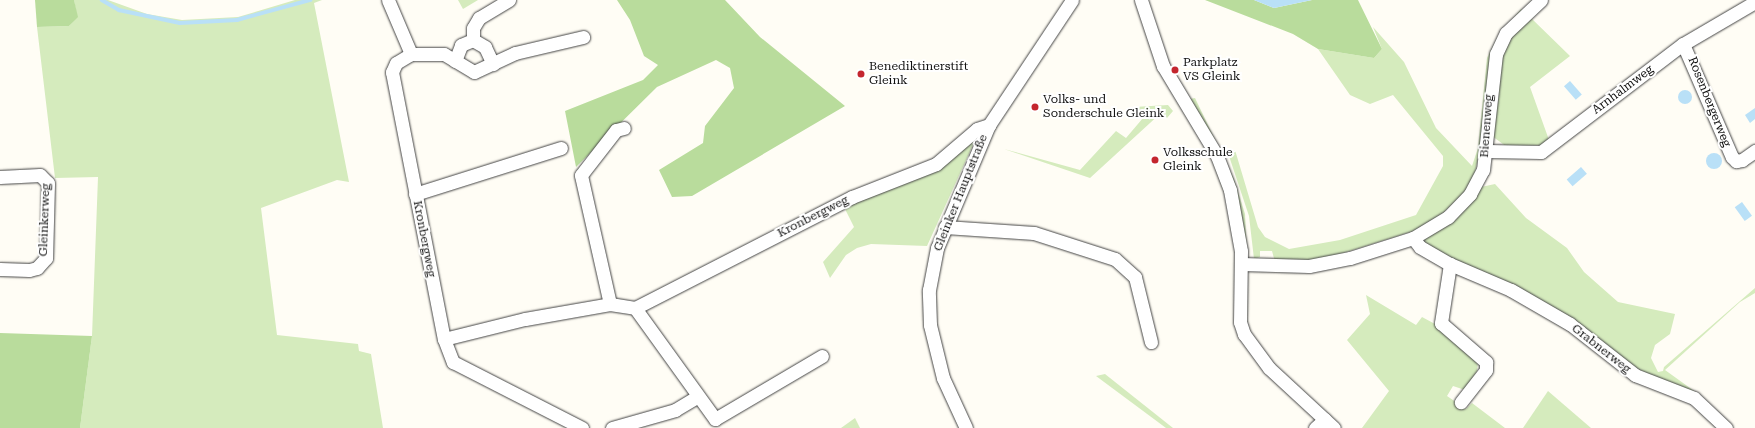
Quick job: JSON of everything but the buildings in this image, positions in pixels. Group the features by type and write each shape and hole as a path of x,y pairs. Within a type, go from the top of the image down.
{"street":[{"path":"388,0 411,54"},
{"path":"473,40 474,28 479,18 509,0"},
{"name":"Gleinker Hauptstraße","path":"966,428 943,378 930,325 929,290 945,227 989,125 1072,0"},
{"path":"1141,0 1163,66 1217,156 1227,183 1237,221 1242,264 1240,322 1244,334 1269,368 1330,423 1315,428"},
{"name":"Bienenweg","path":"1413,238 1448,216 1470,194 1483,170 1487,151 1496,54 1506,33 1541,0"},
{"name":"Arnhalmweg","path":"1487,151 1541,152 1683,44 1755,2"},
{"path":"415,194 392,72 396,63 411,54 444,54 474,72 515,53 583,37"},
{"path":"455,61 461,45 473,40"},
{"path":"473,40 485,47 493,64"},
{"name":"Rosenbergerweg","path":"1683,44 1732,157 1742,160 1755,151"},
{"name":"Kronbergweg","path":"635,308 852,197 936,164 978,129 989,125"},
{"path":"610,304 581,175 616,130 624,128"},
{"name":"Kronbergweg","path":"561,148 415,194 444,339 453,362 582,428"},
{"name":"Gleinkerweg","path":"0,177 40,176 48,183 46,258 37,268 29,270 0,269"},
{"path":"945,227 1034,232 1115,259 1135,277 1151,342"},
{"path":"1242,264 1309,266 1350,258 1413,238"},
{"name":"Grabnerweg","path":"1413,238 1420,247 1450,264 1537,304 1586,335 1635,375 1694,398 1726,428"},
{"path":"1450,264 1441,323 1486,366 1461,402"},
{"path":"444,339 610,304 635,308 697,397 715,419 822,356"},
{"path":"612,428 668,413 697,397"}],"green space":[{"path":"35,0 74,0 78,17 69,26 37,27"},
{"path":"74,0 108,0 147,14 182,20 238,17 295,0 322,0 314,3 349,182 337,180 261,208 277,335 358,344 359,351 371,354 383,428 80,428 92,336 98,177 55,178 37,27 69,26 77,17"},
{"path":"458,0 478,0 463,9"},
{"path":"617,0 725,0 760,37 845,106 692,196 672,197 659,170 703,143 705,126 734,88 730,68 716,60 657,87 576,167 565,111 643,80 658,65 644,56 630,20"},
{"path":"1205,0 1254,0 1274,8 1312,0 1358,0 1382,49 1374,58 1318,49 1293,34"},
{"path":"1521,9 1523,11 1508,27 1472,185 1440,216 1420,229 1324,259 1275,262 1272,251 1260,251 1260,257 1254,259 1249,216 1228,153 1235,150 1258,227 1265,237 1289,249 1340,240 1416,215 1443,166 1443,156 1393,95 1370,104 1350,95 1318,49 1374,58 1382,49 1373,27 1404,62 1436,128 1472,166 1478,148 1487,58 1497,38"},
{"path":"1531,18 1570,56 1530,87 1549,140 1543,145 1507,147 1492,136 1494,73 1510,38"},
{"path":"1195,98 1234,179 1245,214 1247,253 1189,99"},
{"path":"1168,105 1173,111 1167,118 1162,112 1090,178 1004,149 1080,170 1116,131 1126,138 1143,118 1134,107"},
{"path":"977,136 927,246 871,244 857,248 846,255 830,278 823,262 854,227 844,207"},
{"path":"1495,184 1526,218 1567,248 1584,272 1618,302 1675,314 1670,334 1655,345 1651,358 1658,372 1663,371 1664,367 1755,288 1755,293 1740,302 1665,370 1697,393 1646,378 1470,268 1424,243 1425,238 1481,187"},
{"path":"1366,295 1416,325 1422,317 1435,324 1478,361 1477,371 1465,390 1453,386 1447,396 1466,409 1472,403 1505,428 1362,428 1389,391 1347,340 1370,314"},
{"path":"0,333 92,336 80,428 0,428"},
{"path":"1105,374 1173,428 1166,428 1096,376"},
{"path":"1548,391 1591,428 1523,428"},
{"path":"855,418 860,428 841,428"}],"water":[{"path":"1254,0 1312,0 1274,8"},
{"path":"1570,81 1582,95 1576,100 1564,86"},
{"path":"1682,90 1688,90 1692,94 1692,100 1688,104 1682,104 1678,100 1678,94"},
{"path":"1755,108 1755,119 1750,123 1745,115"},
{"path":"1714,153 1720,155 1722,161 1720,167 1714,169 1708,167 1706,161 1708,155"},
{"path":"1581,167 1587,174 1573,186 1567,179"},
{"path":"1742,202 1752,216 1745,221 1735,207"}],"waterway":[{"path":"102,0 119,10 180,23 237,20 310,0"}],"place":[{"name":"Parkplatz VS Gleink","path":"1175,70"},
{"name":"Benediktinerstift Gleink","path":"861,74"},
{"name":"Volks- und Sonderschule Gleink","path":"1035,107"},
{"name":"Volksschule Gleink","path":"1155,160"}]}
